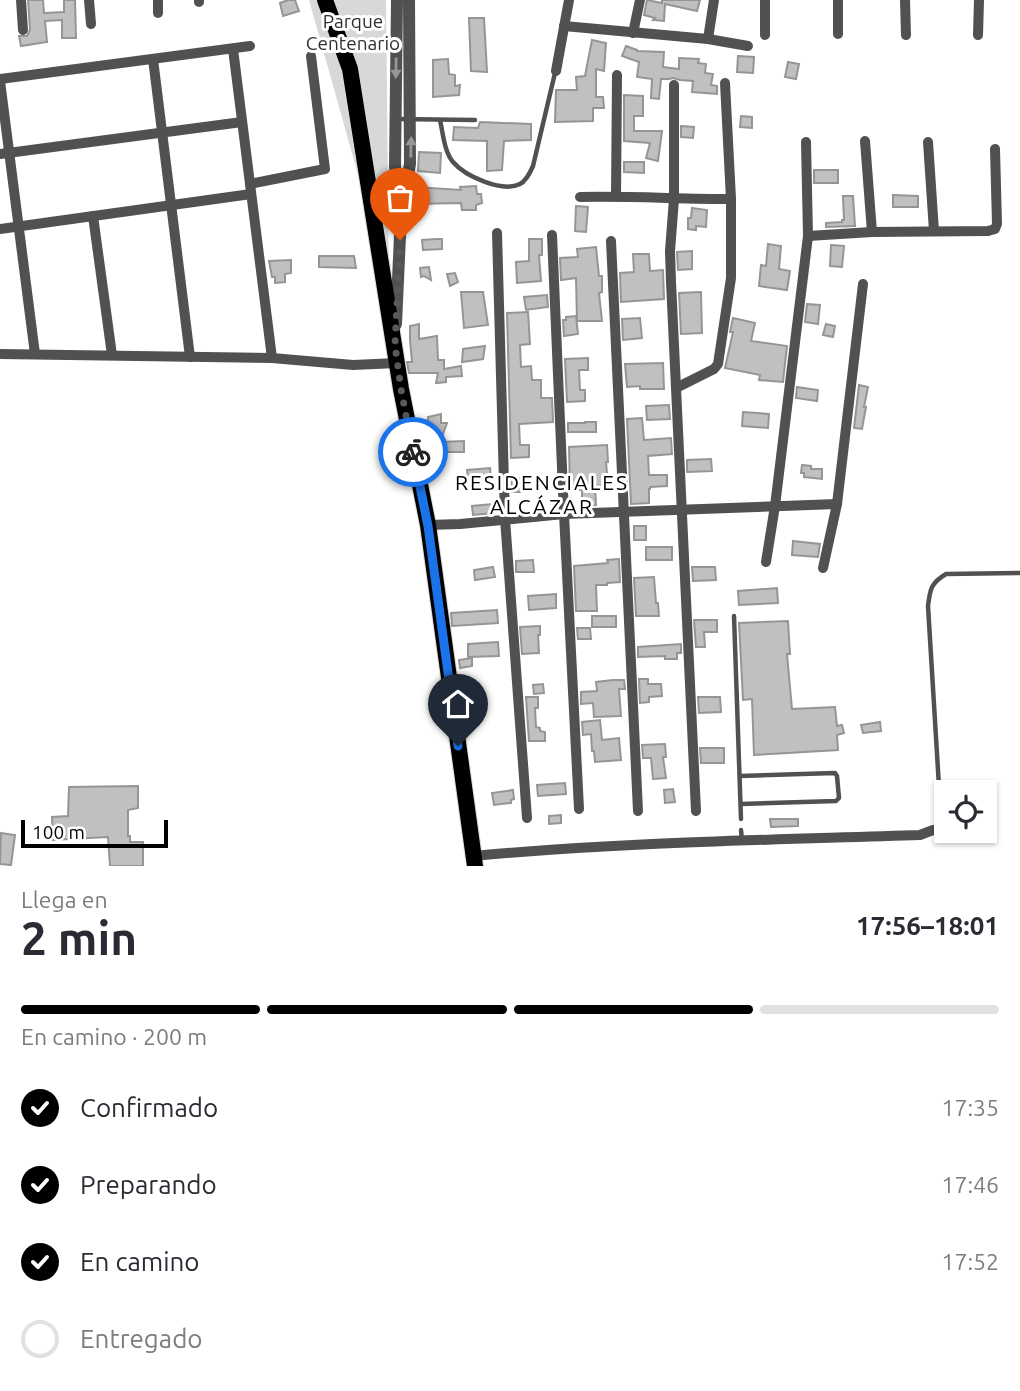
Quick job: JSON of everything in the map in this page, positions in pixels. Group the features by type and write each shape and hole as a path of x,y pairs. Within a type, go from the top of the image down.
{"main road":[{"path":"325,0 350,69 401,389 428,526 475,861"}],"street":[{"path":"21,0 23,30"},
{"path":"89,0 91,24"},
{"path":"158,0 158,13"},
{"path":"397,0 395,166 401,214"},
{"path":"395,345 401,214 410,164 409,0"},
{"path":"556,71 569,0"},
{"path":"634,33 640,0"},
{"path":"708,39 714,0"},
{"path":"765,0 765,35"},
{"path":"838,0 838,34"},
{"path":"905,0 906,34"},
{"path":"978,35 979,0"},
{"path":"564,26 708,39 748,46"},
{"path":"35,354 19,226 5,153 0,80 250,46"},
{"path":"233,49 272,358"},
{"path":"0,229 171,205 251,189 325,169 311,56"},
{"path":"153,59 190,357"},
{"path":"616,196 617,75"},
{"path":"677,388 714,369 718,364 731,278 731,199 725,83"},
{"path":"674,85 674,199 670,251 696,811"},
{"path":"5,153 242,122"},
{"path":"865,141 872,232"},
{"path":"766,562 808,236 806,142"},
{"path":"928,142 934,231"},
{"path":"808,236 995,229 995,149"},
{"path":"580,197 731,199"},
{"path":"93,216 112,355"},
{"path":"497,233 505,519 527,818"},
{"path":"552,235 579,809"},
{"path":"611,241 638,811"},
{"path":"823,568 837,505 863,284"},
{"path":"0,354 272,358 353,365 397,363"},
{"path":"428,526 564,514 837,505"},
{"path":"475,861 523,851 742,835 920,835 933,830"}],"lane":[{"path":"440,120 451,160 464,172 485,183 509,186 520,184 533,166 556,71"},
{"path":"396,118 475,120"},
{"path":"933,830 939,821 940,803 928,606 930,589 937,579 946,574 1020,573"},
{"path":"734,616 741,819"},
{"path":"740,776 835,773 839,798 836,801 741,804"}],"green space":[{"name":"Parque Centenario","path":"309,0 386,0 389,285"}],"building":[{"path":"28,0 43,0 44,13 64,12 64,0 75,0 76,38 62,38 62,20 45,21 47,42 21,46 19,36 27,36 30,30"},
{"path":"295,0 299,11 283,16 280,3"},
{"path":"647,0 662,3 662,0 700,0 697,11 665,4 664,21 653,20 655,18 644,15"},
{"path":"469,18 484,18 487,72 471,71"},
{"path":"592,40 606,43 604,71 596,69 596,97 603,97 604,108 593,108 593,121 555,122 556,90 577,90 576,77 585,76"},
{"path":"626,46 637,51 664,52 663,67 679,69 679,58 699,59 698,63 706,64 705,73 713,74 711,85 717,86 717,94 692,92 693,81 673,78 661,79 659,99 651,98 652,79 637,77 639,62 622,56"},
{"path":"738,56 754,57 753,73 737,72"},
{"path":"448,59 449,74 455,75 455,86 460,85 459,95 433,97 433,60"},
{"path":"788,62 799,64 796,79 785,77"},
{"path":"624,95 643,96 643,116 634,116 634,131 662,131 658,161 646,158 650,143 624,141"},
{"path":"741,116 752,117 752,128 740,127"},
{"path":"480,122 531,124 531,140 504,141 502,170 487,171 487,141 453,140 454,127 478,128"},
{"path":"681,126 694,127 693,138 681,137"},
{"path":"419,152 441,153 440,173 418,171"},
{"path":"624,162 644,162 644,173 624,172"},
{"path":"814,170 838,170 838,183 814,183"},
{"path":"476,186 482,203 476,205 476,210 462,210 461,203 415,204 415,187 461,190 460,187"},
{"path":"893,195 918,196 918,207 893,207"},
{"path":"843,196 853,196 855,226 826,227 826,223 844,220"},
{"path":"576,206 588,207 586,232 575,231"},
{"path":"692,208 707,210 706,227 688,229"},
{"path":"442,239 442,249 423,250 422,240"},
{"path":"529,239 542,239 542,255 539,255 541,281 517,283 516,262 529,261"},
{"path":"768,244 781,246 779,269 790,271 787,290 759,286 761,265 766,266"},
{"path":"831,245 844,246 842,267 830,266"},
{"path":"596,247 599,276 602,276 602,292 599,293 602,321 577,321 576,278 561,280 560,258 578,257 577,249"},
{"path":"692,251 692,269 678,270 677,252"},
{"path":"633,254 649,254 650,271 663,270 664,299 621,302 620,273 634,272"},
{"path":"319,256 354,256 356,268 319,267"},
{"path":"291,260 291,273 285,274 285,282 275,283 269,261"},
{"path":"429,267 431,280 421,277 420,268"},
{"path":"455,273 458,282 450,286 447,274"},
{"path":"461,292 483,292 488,325 464,328"},
{"path":"701,292 702,333 681,334 679,293"},
{"path":"547,295 548,307 526,310 524,297"},
{"path":"807,304 820,305 818,324 805,322"},
{"path":"528,312 530,344 520,345 521,367 531,366 532,380 541,380 541,398 552,398 553,422 519,424 520,445 529,445 529,457 511,458 507,313"},
{"path":"576,316 578,334 564,336 563,320"},
{"path":"640,318 642,338 623,340 622,319"},
{"path":"733,318 755,323 751,341 787,346 783,382 759,380 760,375 725,368 733,332 730,332"},
{"path":"419,324 419,339 437,336 438,360 444,360 444,369 461,366 462,376 446,377 446,382 436,383 438,373 409,373 407,362 412,362 410,326"},
{"path":"826,324 835,326 833,337 823,335"},
{"path":"485,346 483,359 462,362 463,349"},
{"path":"588,358 588,370 579,370 580,390 585,390 585,401 567,402 565,359"},
{"path":"663,363 664,389 627,387 625,364"},
{"path":"859,385 868,387 862,429 854,428"},
{"path":"797,387 818,390 817,401 796,398"},
{"path":"669,405 670,419 647,420 646,406"},
{"path":"743,412 769,414 768,428 742,426"},
{"path":"441,414 441,423 447,423 440,442 464,441 464,452 424,452 423,443 436,441 434,426 428,426 428,417"},
{"path":"642,418 644,440 671,438 672,454 648,456 649,475 667,475 667,486 650,487 649,503 631,504 627,419"},
{"path":"596,422 596,432 568,432 568,423"},
{"path":"607,445 608,485 595,486 596,505 582,506 582,490 570,490 569,447"},
{"path":"711,459 712,471 687,472 687,460"},
{"path":"802,465 811,466 811,469 822,469 822,479 804,477 804,473 801,473"},
{"path":"490,468 491,479 468,481 467,470"},
{"path":"511,478 527,478 530,492 512,492"},
{"path":"493,504 494,513 473,515 472,506"},
{"path":"634,526 646,526 646,540 634,540"},
{"path":"793,541 820,544 818,557 792,555"},
{"path":"646,547 672,547 672,560 646,560"},
{"path":"619,559 620,582 596,585 597,611 576,611 574,566 608,563 607,560"},
{"path":"533,560 534,572 516,572 516,561"},
{"path":"493,567 495,577 475,580 474,570"},
{"path":"692,567 715,567 716,580 693,581"},
{"path":"654,577 659,616 636,616 634,578"},
{"path":"777,588 778,603 739,605 738,591"},
{"path":"556,594 556,608 529,610 528,596"},
{"path":"497,610 498,623 452,626 451,613"},
{"path":"592,616 616,616 616,627 592,627"},
{"path":"694,620 717,620 717,632 704,632 705,647 696,647"},
{"path":"788,621 790,654 787,654 792,709 835,707 837,726 842,725 844,733 837,735 838,750 754,755 752,699 743,700 739,623"},
{"path":"540,626 539,653 522,654 520,627"},
{"path":"577,628 590,628 591,639 578,639"},
{"path":"498,642 499,656 468,657 468,644"},
{"path":"681,644 681,653 677,653 677,659 665,659 665,656 638,657 638,647"},
{"path":"472,658 472,666 460,668 459,660"},
{"path":"639,679 648,679 648,684 661,684 662,696 649,697 649,702 640,703"},
{"path":"624,680 625,689 619,689 621,716 594,717 593,703 581,704 581,692 597,691 596,682"},
{"path":"543,684 544,693 534,694 533,685"},
{"path":"526,697 538,697 538,708 535,708 536,727 545,732 545,741 529,741"},
{"path":"698,697 720,697 721,712 699,713"},
{"path":"600,720 602,740 619,738 621,760 595,762 591,734 583,735 582,722"},
{"path":"880,722 881,731 863,733 861,725"},
{"path":"665,744 666,757 663,757 666,778 653,779 651,758 643,758 642,745"},
{"path":"700,748 724,748 724,763 701,763"},
{"path":"565,783 566,794 538,796 537,785"},
{"path":"138,786 138,808 128,810 128,836 130,842 143,842 143,866 110,866 108,837 53,840 52,817 68,816 69,787"},
{"path":"673,789 675,802 665,803 664,790"},
{"path":"513,790 514,799 511,803 494,805 492,793"},
{"path":"561,815 561,823 549,824 549,816"},
{"path":"770,819 798,819 798,826 771,827"},
{"path":"1,833 15,835 11,865 0,864"}],"way so far":[{"path":"400,240 395,345 413,452"}],"district":[{"name":"RESIDENCIALES ALCÁZAR","path":"542,495"}],"route":[{"path":"413,452 428,526 458,746"}]}
